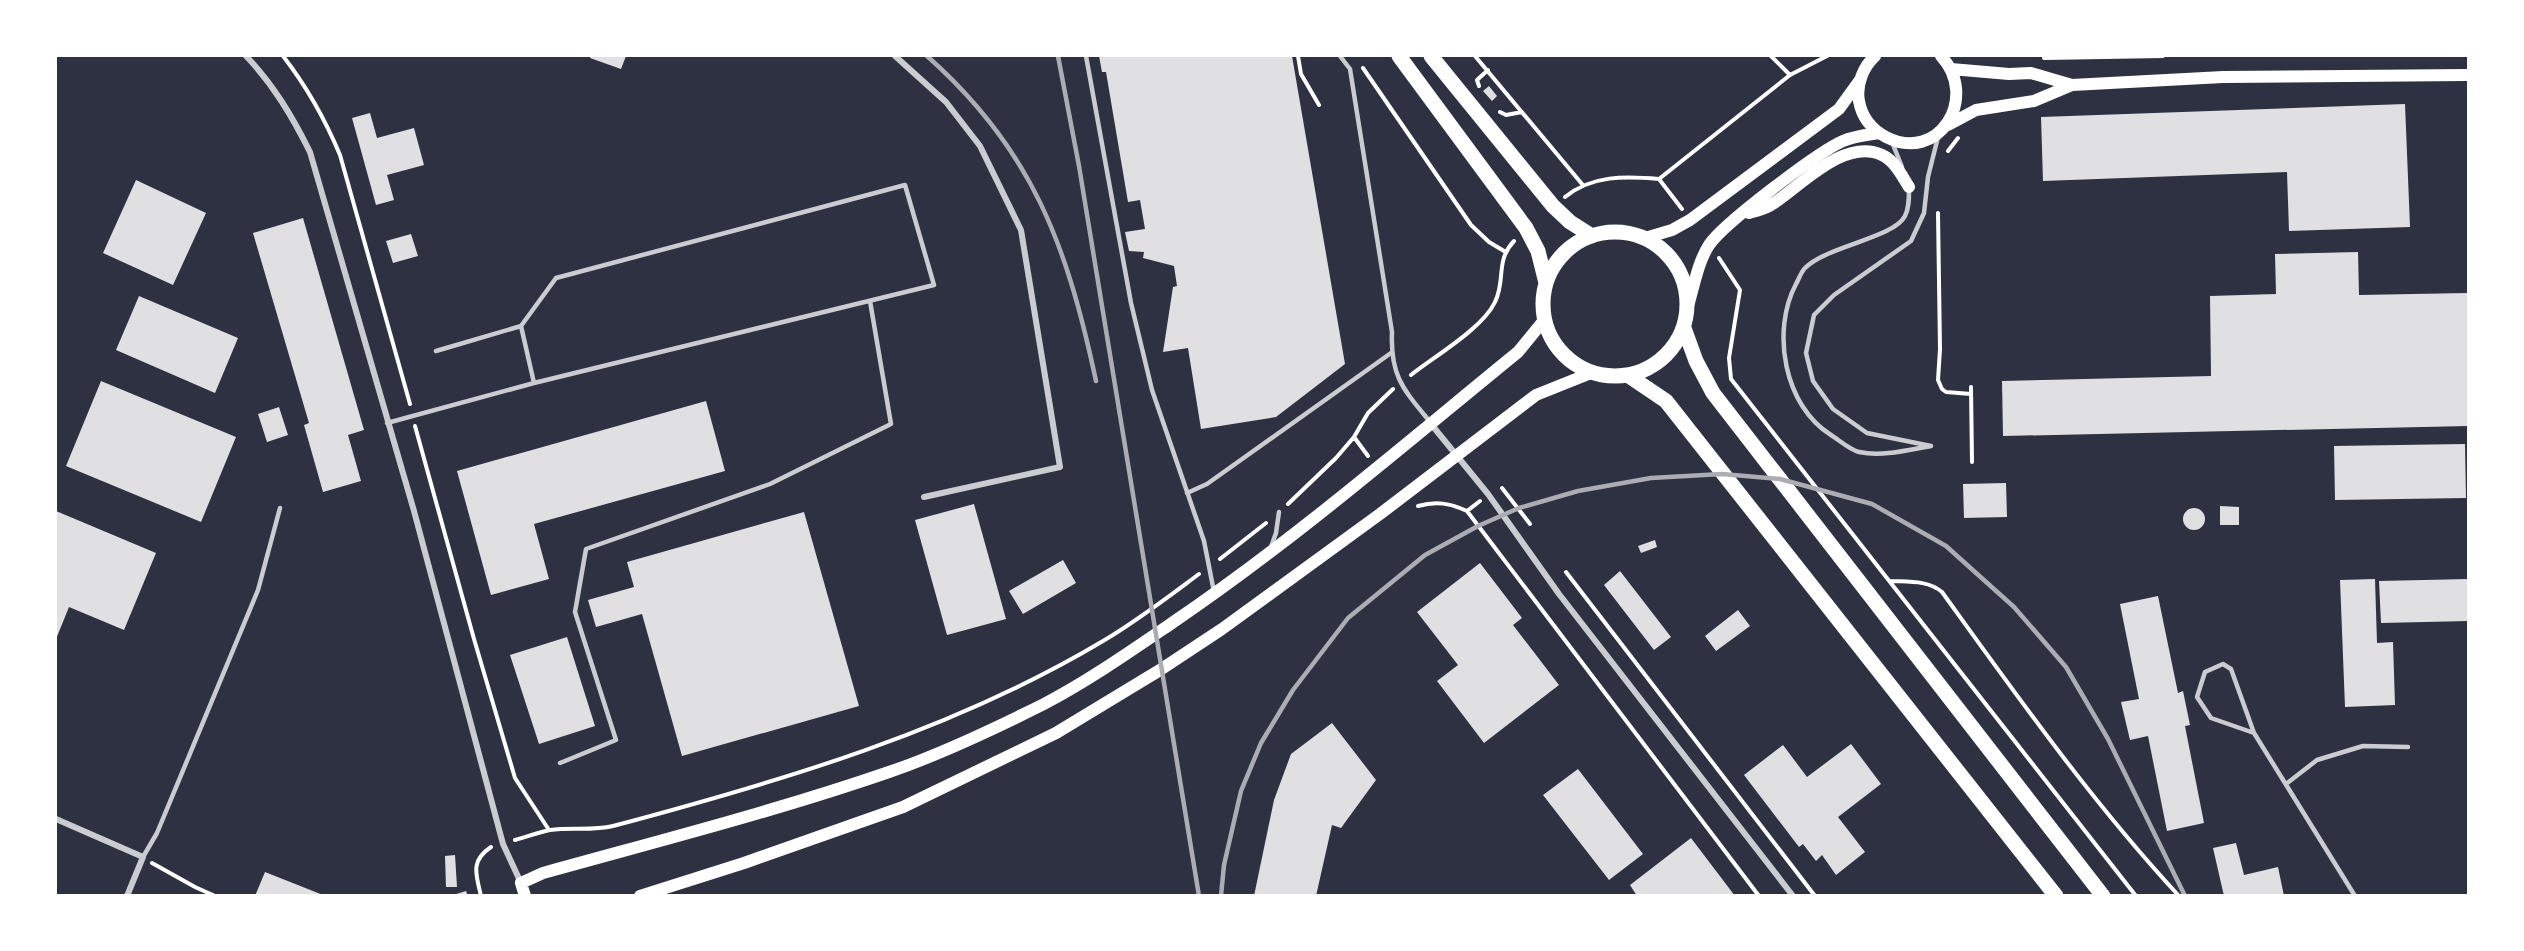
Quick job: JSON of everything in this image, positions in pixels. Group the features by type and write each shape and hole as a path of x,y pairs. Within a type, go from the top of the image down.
{"main road":[{"path":"1399,56 1526,228 1538,251 1546,283"},
{"path":"1431,56 1553,206 1570,222 1592,236"},
{"path":"1644,238 1672,230 1690,220 1839,109 1860,80 1867,64 1875,56"},
{"path":"1946,60 2009,74 2031,73 2072,85 2235,77 2469,75"},
{"path":"1942,129 1953,114 1957,99 1957,84 1946,60"},
{"path":"1860,80 1858,97 1862,113 1878,133 1891,140 1907,143 1919,142 1976,110 2034,101 2072,85"},
{"path":"1688,306 1684,283 1675,265 1662,249 1644,238 1613,232 1592,236 1572,246 1563,254 1546,283 1543,301 1545,319 1551,337 1561,352 1575,364 1592,373 1604,376 1629,376 1657,364 1668,354 1684,328 1688,306 1710,245 1739,216 1821,154 1841,142 1878,133"},
{"path":"1739,216 1769,206 1826,164 1851,153 1865,152 1882,155 1895,165 1909,187"},
{"path":"525,896 521,883 543,873 743,817 890,772 960,744 1046,702 1137,647 1215,594 1269,553 1518,352 1545,319"},
{"path":"1684,328 1696,361 1713,393 2103,896"},
{"path":"640,896 744,863 903,807 1056,733 1151,676 1222,629 1399,500 1536,395 1592,373"},
{"path":"1629,376 1666,401 2056,896"}],"street":[{"path":"246,56 274,89 293,118 310,152 414,511 503,844 521,883"},
{"path":"895,56 946,102 980,146 1021,230 1060,467 924,497"},
{"path":"1431,423 1488,495 1559,594 1793,896"},
{"path":"56,819 143,857 127,896"}],"lane":[{"path":"1086,56 1131,303 1152,390 1204,541 1215,594"},
{"path":"1340,56 1350,69 1392,332 1391,353 1399,384 1431,423"},
{"path":"1891,140 1909,187 1909,203 1904,218 1888,231 1837,249 1804,269 1788,298 1782,344 1789,379 1806,410 1826,432 1857,452 1895,453 1931,446 1867,433 1833,409 1813,381 1806,353 1814,315 1834,295 1911,240 1924,213 1928,177 1942,129"},
{"path":"387,423 534,383 934,285 905,185 556,278 521,326 436,351"},
{"path":"560,763 616,740 575,612 586,549 770,484 891,424 870,301"},
{"path":"521,326 534,383"},
{"path":"1187,493 1207,484 1391,353"},
{"path":"143,857 157,833 258,591 280,508"},
{"path":"1269,553 1276,533 1279,512"},
{"path":"2254,733 2211,718 2197,697 2205,672 2223,664 2231,669 2254,733 2355,896"},
{"path":"2286,784 2317,760 2363,746 2408,747"}],"path":[{"path":"283,56 312,96 328,125 340,155 474,639 515,777 549,830 610,827 854,755 948,719 1028,682 1102,642 1150,611 1238,546 1279,512 1302,492 1354,437 1368,413 1399,384 1489,314 1497,299 1504,251 1526,228"},
{"path":"1298,56 1301,74 1319,105"},
{"path":"1475,56 1582,184 1628,176 1659,179 1790,75 1827,56"},
{"path":"1771,56 1790,75"},
{"path":"2039,58 2163,56"},
{"path":"1361,65 1471,225 1489,242 1504,251"},
{"path":"1480,89 1477,80 1488,70"},
{"path":"1498,111 1506,115 1522,112"},
{"path":"1945,155 1961,136"},
{"path":"1659,179 1690,220"},
{"path":"1937,207 1940,339 1938,380 1946,392 1971,394"},
{"path":"1710,245 1740,290 1729,358 1731,379 2136,896"},
{"path":"1971,387 1972,462"},
{"path":"1354,437 1376,468"},
{"path":"1399,500 1407,511 1420,505 1439,502 1467,511 1759,896"},
{"path":"1566,572 1815,896"},
{"path":"1889,581 1922,583 1935,586 1942,592 2102,805 2179,896"},
{"path":"2051,803 2059,797"},
{"path":"143,857 195,887 216,896"},
{"path":"2127,896 2132,891"}],"building":[{"path":"591,56 626,56 621,69 590,58"},
{"path":"1099,56 1292,56 1345,364 1276,417 1201,429 1188,348 1163,352 1173,287 1177,286 1174,266 1143,258 1144,252 1129,251 1125,232 1145,229 1140,200 1128,202 1106,72 1102,72"},
{"path":"1489,86 1497,96 1492,101 1483,91"},
{"path":"2405,104 2410,227 2289,231 2287,172 2043,181 2041,117"},
{"path":"370,113 377,138 414,128 424,165 387,175 394,200 376,205 352,118"},
{"path":"136,180 206,213 173,285 103,253"},
{"path":"303,218 364,430 348,435 361,481 323,492 304,425 309,423 253,233"},
{"path":"411,234 418,256 393,263 386,241"},
{"path":"2358,252 2359,295 2468,293 2468,426 2003,436 2002,381 2211,376 2210,296 2276,294 2275,254"},
{"path":"139,296 238,338 215,393 116,350"},
{"path":"101,381 236,437 201,522 66,466"},
{"path":"706,401 725,471 534,524 549,579 491,595 457,471"},
{"path":"279,407 288,435 267,442 258,414"},
{"path":"2465,444 2466,498 2335,500 2334,446"},
{"path":"2006,483 2007,517 1964,518 1963,484"},
{"path":"974,504 1006,619 947,635 915,520"},
{"path":"2220,506 2239,507 2239,525 2220,525"},
{"path":"2190,508 2198,508 2205,515 2205,523 2198,530 2190,530 2183,523 2183,515"},
{"path":"56,511 156,553 124,630 69,607 56,639"},
{"path":"804,512 859,706 682,756 642,614 596,627 588,600 634,587 627,562"},
{"path":"1655,540 1657,547 1641,553 1638,546"},
{"path":"1063,560 1076,583 1023,614 1009,591"},
{"path":"1480,563 1522,618 1513,625 1559,685 1484,743 1437,681 1458,665 1417,612"},
{"path":"1620,571 1671,637 1654,650 1604,585"},
{"path":"2375,579 2377,643 2393,642 2395,705 2345,707 2340,580"},
{"path":"2468,579 2468,621 2381,623 2379,581"},
{"path":"2158,596 2178,693 2183,691 2190,725 2185,726 2204,823 2167,831 2148,736 2130,740 2121,702 2139,699 2120,604"},
{"path":"1738,610 1750,626 1716,651 1705,636"},
{"path":"567,637 595,726 539,744 510,655"},
{"path":"1332,723 1376,780 1341,828 1332,825 1316,896 1254,896 1274,800 1291,754"},
{"path":"1851,744 1881,784 1838,817 1865,852 1836,875 1822,855 1816,861 1803,844 1799,847 1744,775 1783,745 1807,777"},
{"path":"1578,769 1643,854 1609,880 1543,795"},
{"path":"1691,838 1735,896 1637,896 1630,885"},
{"path":"2236,843 2244,875 2278,867 2284,896 2224,896 2213,848"},
{"path":"455,855 457,887 446,887 445,856"},
{"path":"265,872 323,895 323,896 255,896"},
{"path":"466,891 468,896 453,896 453,895"}],"railway":[{"path":"927,56 964,91 994,127 1040,203 1058,244 1072,286 1096,381"},
{"path":"1058,56 1079,166 1199,896"},
{"path":"1221,896 1224,865 1241,791 1261,743 1293,690 1348,618 1425,555 1478,526 1519,508 1578,491 1651,478 1722,474 1780,479 1872,504 1946,546 2014,607 2066,667 2108,739 2185,896"}]}
